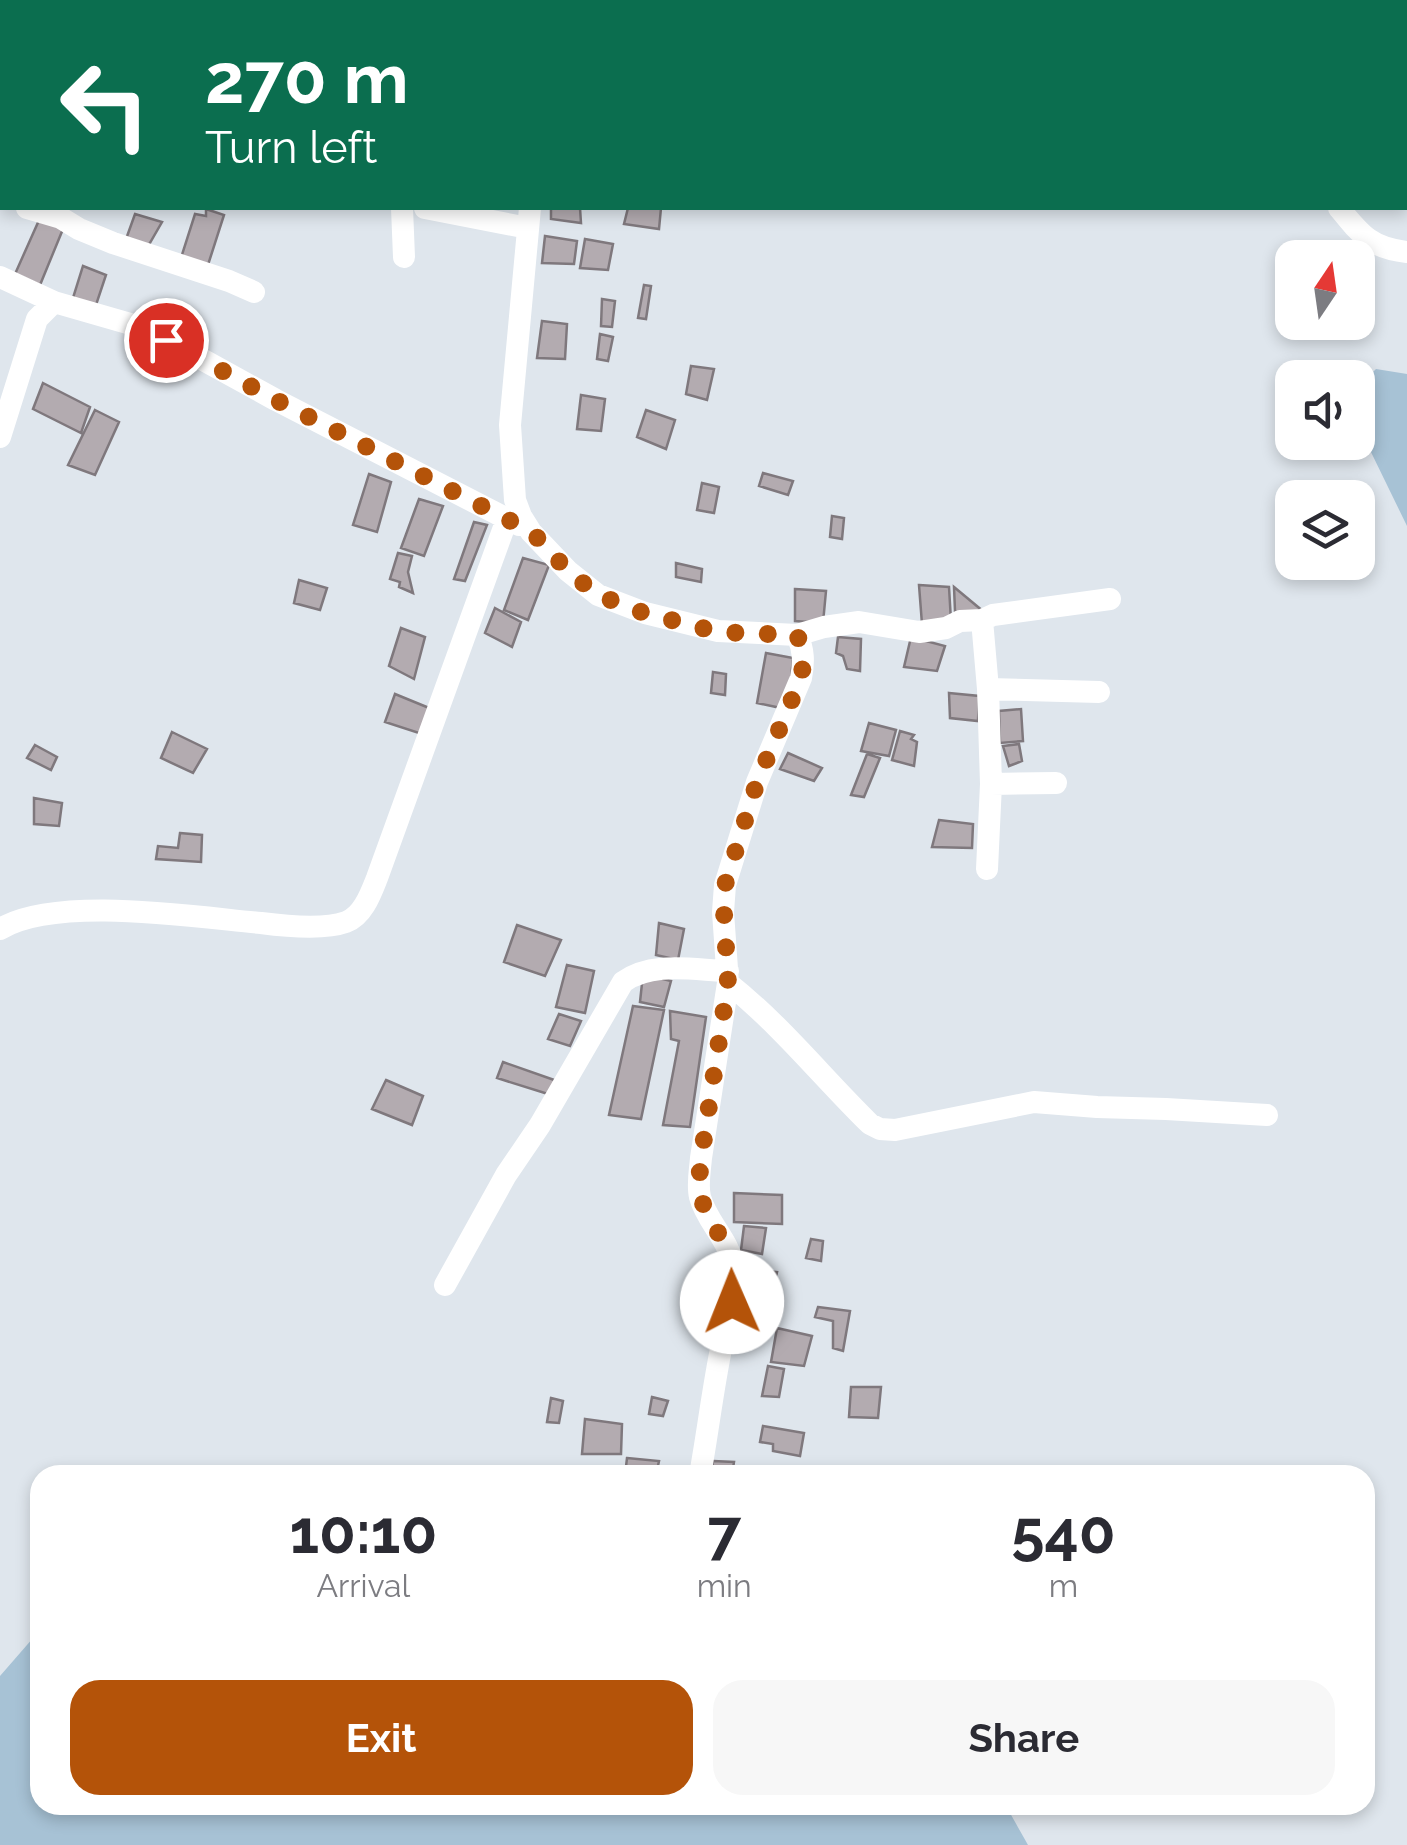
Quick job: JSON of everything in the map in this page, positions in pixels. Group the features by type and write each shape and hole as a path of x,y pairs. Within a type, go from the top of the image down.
{"street":[{"path":"34,210 254,292"},
{"path":"402,210 404,257"},
{"path":"447,210 529,218 510,425 515,500 532,532 582,584 598,595 644,613 718,632 797,635 859,622 919,632 992,616 1110,599"},
{"path":"1341,210 1376,246 1407,252"},
{"path":"0,278 54,302 134,325 166,340 532,532"},
{"path":"0,436 37,318 54,302"},
{"path":"0,929 38,915 90,911 277,925 324,925 347,922 354,917 371,894 507,519"},
{"path":"982,620 990,784 987,870"},
{"path":"702,1465 732,1302 734,1271 730,1250 709,1218 698,1187 728,977 725,885 757,782 801,678 804,662 797,635"},
{"path":"988,689 1100,692"},
{"path":"990,784 1056,784"},
{"path":"445,1286 506,1175 540,1125 623,982 646,970 728,977 870,1124 880,1129 895,1130 1034,1102 1267,1116"}],"water":[{"path":"1375,370 1407,374 1407,526 1375,460"},
{"path":"30,1642 30,1815 1011,1815 1028,1845 0,1845 0,1676"}],"building":[{"path":"206,210 224,215 207,268 180,261 195,214 206,216"},
{"path":"551,210 580,210 581,223 551,219"},
{"path":"628,210 661,210 659,229 624,224"},
{"path":"135,214 162,222 147,248 125,242"},
{"path":"40,218 63,229 40,285 15,274"},
{"path":"545,236 577,241 574,264 542,263"},
{"path":"585,239 613,244 608,270 580,268"},
{"path":"83,266 106,275 96,305 73,298"},
{"path":"644,285 651,286 646,319 638,318"},
{"path":"602,299 615,301 612,327 601,326"},
{"path":"542,321 567,324 565,359 537,358"},
{"path":"600,334 613,337 608,361 597,359"},
{"path":"691,366 714,369 707,400 686,394"},
{"path":"43,383 90,407 81,433 33,409"},
{"path":"581,395 605,399 601,431 577,429"},
{"path":"95,410 119,422 95,475 68,465"},
{"path":"646,410 675,420 666,449 637,437"},
{"path":"763,473 793,481 788,495 759,486"},
{"path":"369,474 391,482 377,532 353,525"},
{"path":"702,483 719,487 714,513 697,510"},
{"path":"419,499 443,506 424,556 401,548"},
{"path":"832,516 844,518 842,539 830,537"},
{"path":"474,522 487,525 465,581 454,579"},
{"path":"398,553 412,556 408,572 413,593 390,579"},
{"path":"523,558 549,565 528,620 504,610"},
{"path":"676,563 702,569 701,582 676,577"},
{"path":"299,580 327,588 320,610 294,603"},
{"path":"919,585 949,587 951,621 922,624"},
{"path":"954,587 984,612 955,611"},
{"path":"795,589 826,591 823,623 795,621"},
{"path":"495,608 521,622 512,647 485,633"},
{"path":"401,628 425,637 414,679 389,666"},
{"path":"838,637 861,639 860,671 847,669 843,656 836,653"},
{"path":"911,637 945,646 937,671 904,667"},
{"path":"766,653 793,658 789,698 781,708 757,703"},
{"path":"713,672 726,674 725,695 711,693"},
{"path":"949,693 979,696 978,721 950,718"},
{"path":"395,694 434,710 422,734 385,722"},
{"path":"1021,709 1023,741 1000,743 999,711"},
{"path":"869,723 896,730 889,756 861,751"},
{"path":"900,731 914,735 911,739 917,742 914,766 892,760"},
{"path":"172,732 207,749 193,773 161,758"},
{"path":"1019,744 1022,761 1009,766 1003,746"},
{"path":"35,745 57,757 51,770 27,758"},
{"path":"788,753 822,768 814,781 780,769"},
{"path":"867,754 880,758 864,797 851,795"},
{"path":"34,798 62,803 59,826 34,824"},
{"path":"939,820 973,824 972,848 932,847"},
{"path":"180,833 202,835 201,862 156,859 158,846 178,848"},
{"path":"659,923 684,929 678,960 656,955"},
{"path":"517,925 561,940 545,976 504,962"},
{"path":"567,965 594,971 585,1013 556,1007"},
{"path":"643,974 671,981 664,1007 640,1002"},
{"path":"633,1006 664,1010 641,1119 609,1115"},
{"path":"670,1011 706,1017 690,1127 663,1125 679,1041 671,1039"},
{"path":"559,1014 581,1021 570,1046 548,1039"},
{"path":"503,1062 557,1081 548,1094 497,1078"},
{"path":"386,1080 423,1096 412,1125 372,1109"},
{"path":"734,1193 782,1195 782,1224 734,1222"},
{"path":"744,1226 766,1228 762,1254 741,1250"},
{"path":"811,1239 823,1241 821,1261 806,1258"},
{"path":"757,1270 777,1272 773,1289 751,1288"},
{"path":"818,1307 850,1311 843,1351 833,1348 833,1321 815,1317"},
{"path":"777,1328 812,1336 804,1366 771,1362"},
{"path":"768,1366 784,1369 779,1397 762,1396"},
{"path":"851,1387 881,1387 878,1418 849,1417"},
{"path":"652,1397 668,1401 663,1416 649,1414"},
{"path":"551,1398 563,1401 559,1423 547,1422"},
{"path":"585,1419 622,1424 621,1454 582,1454"},
{"path":"763,1426 804,1433 800,1456 773,1451 773,1444 760,1442"},
{"path":"627,1458 659,1461 658,1465 626,1465"},
{"path":"713,1461 734,1462 734,1465 712,1465"}],"route":[{"path":"166,340 532,532 568,571 598,595 644,613 718,632 797,635 804,662 801,678 757,782 725,885 728,983 698,1187 709,1218 730,1250 734,1271 732,1302"}]}
